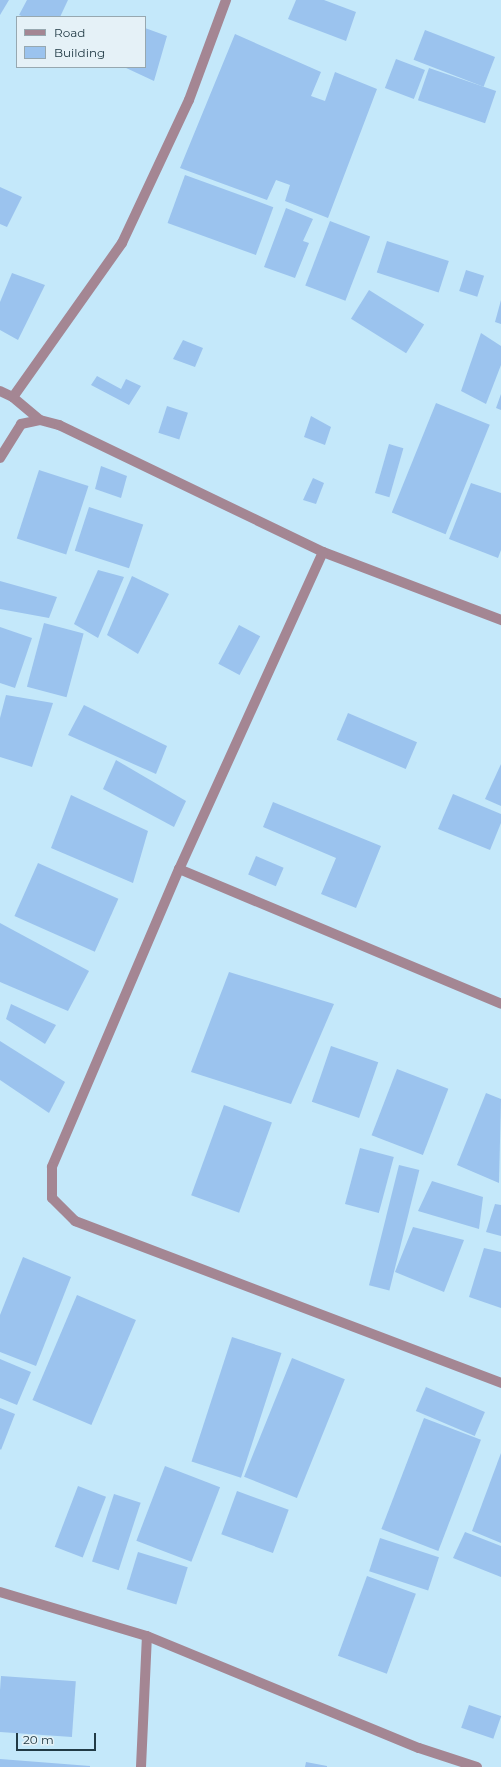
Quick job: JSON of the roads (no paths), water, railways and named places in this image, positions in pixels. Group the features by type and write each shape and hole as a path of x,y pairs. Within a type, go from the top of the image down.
{"street":[{"path":"13,397 122,243 189,100 226,0"},
{"path":"0,391 13,397 40,420 59,425 323,552 501,620"},
{"path":"0,458 21,424 40,420"},
{"path":"323,552 179,869 52,1167 52,1198 75,1221 501,1383"},
{"path":"179,869 501,1004"},
{"path":"0,1592 147,1636 419,1748 477,1767"},
{"path":"142,1767 147,1636"}]}
